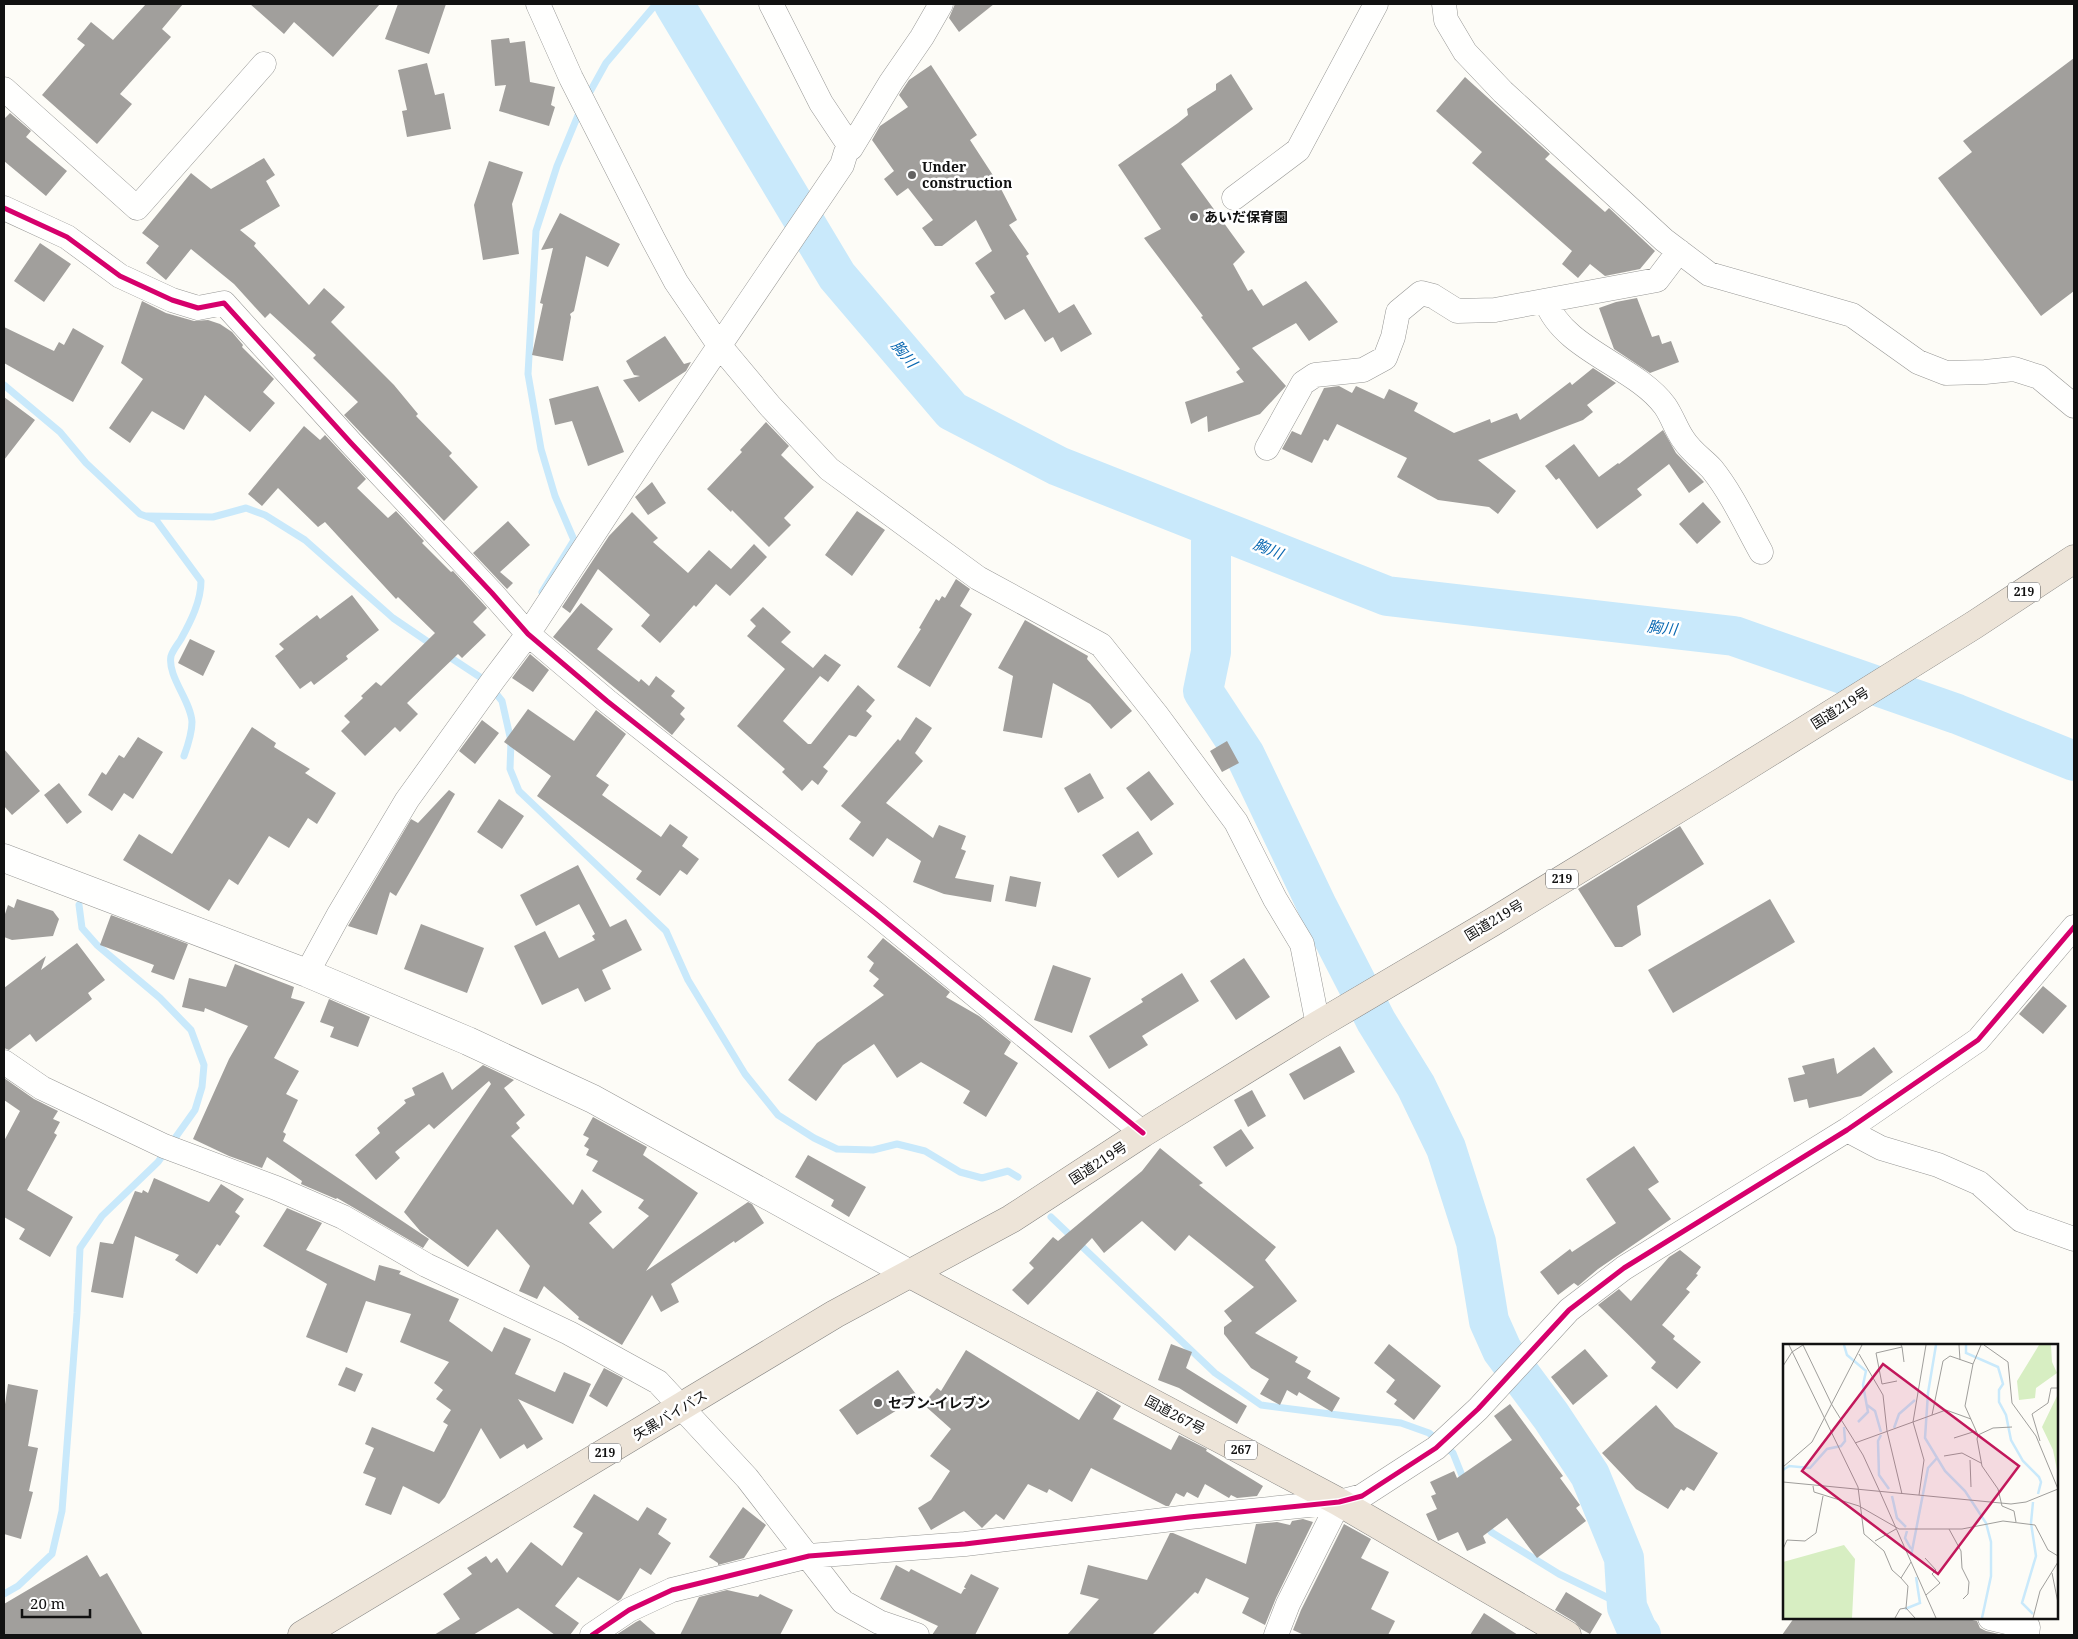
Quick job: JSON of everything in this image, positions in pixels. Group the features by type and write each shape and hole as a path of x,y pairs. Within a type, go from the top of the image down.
{"highway":[{"name":"国道219号","path":"910,1274 1011,1219 1143,1133 1318,1025 1725,780 1974,625 2074,559"},
{"name":"矢黒バイパス","path":"302,1635 835,1314 910,1274"},
{"name":"国道267号","path":"910,1274 1339,1502 1567,1635"}],"street":[{"path":"538,4 571,78 676,282 724,338 770,406 829,469 978,578 1101,645 1156,714 1236,822 1275,899 1302,944 1318,1025"},
{"path":"771,4 846,156"},
{"path":"307,973 338,916 407,800 528,634 846,156 941,4"},
{"path":"1234,198 1298,150 1376,4"},
{"path":"1444,4 1446,20 1465,52 1503,92 1657,234 1709,274 1852,315 1918,362 1946,373 2014,369 2039,377 2074,406"},
{"path":"4,89 137,208 264,64"},
{"path":"4,208 67,237 120,276 172,300 198,308 224,303 528,634 607,701 875,913 1143,1133"},
{"path":"1267,448 1303,383 1315,375 1363,370 1385,358 1393,337 1398,312 1421,293 1433,296 1457,311 1495,310 1657,280 1678,251"},
{"path":"1546,301 1550,312 1563,329 1650,390 1665,406 1683,440 1696,456 1711,468 1721,482 1761,552"},
{"path":"4,858 307,973 468,1041 593,1099 910,1274"},
{"path":"592,1635 629,1610 672,1590 809,1556 965,1544 1188,1517 1339,1502 1362,1496 1441,1442 1478,1409 1569,1310 1624,1268 1847,1130 1978,1040 2074,927"},
{"path":"4,1062 42,1088 172,1149 276,1188 343,1217 426,1265 504,1304 569,1333 658,1382 748,1478 843,1602 879,1622 918,1635"},
{"path":"1847,1130 1881,1148 1938,1165 1979,1183 2021,1220 2074,1239"},
{"path":"1276,1635 1288,1604 1339,1502"},
{"path":"1994,1619 2028,1627 2027,1635"}],"building":[{"path":"146,4 183,4 162,29 171,37 120,94 132,104 97,144 42,95 85,45 77,39 91,22 113,40"},
{"path":"250,4 380,4 333,57 294,22 284,34"},
{"path":"398,4 446,4 429,54 385,39"},
{"path":"955,4 994,4 959,32 949,18"},
{"path":"509,38 510,43 525,41 530,82 555,87 551,105 555,107 549,126 499,111 506,85 495,86 491,40"},
{"path":"2074,58 2074,291 2041,316 1938,178 1972,152 1963,141"},
{"path":"427,63 435,95 444,93 451,129 407,137 402,111 407,110 398,70"},
{"path":"931,65 977,135 970,140 998,183 1017,220 1009,225 1029,254 1026,256 1059,313 1074,304 1092,334 1061,352 1053,337 1045,342 1024,309 1005,320 990,296 995,293 975,263 992,251 976,220 942,246 935,246 922,228 933,220 908,188 897,196 884,179 894,171 872,140 880,126 908,107 899,95 909,80"},
{"path":"1231,74 1253,109 1181,164 1245,252 1233,264 1248,291 1252,289 1263,306 1306,281 1338,322 1309,341 1296,323 1252,348 1286,386 1260,414 1208,432 1207,416 1191,424 1185,402 1244,382 1236,372 1240,369 1144,238 1161,229 1118,165 1188,115 1187,109 1216,90 1216,84"},
{"path":"1465,77 1550,154 1545,159 1605,212 1609,208 1655,251 1640,269 1605,276 1590,264 1578,278 1562,264 1572,251 1472,163 1482,152 1436,111"},
{"path":"10,113 31,131 26,137 67,171 46,196 4,161 4,119"},
{"path":"264,158 275,175 266,181 280,206 240,230 256,243 254,246 309,305 324,288 345,307 331,322 394,385 418,414 416,416 452,453 449,456 478,487 444,521 344,415 358,402 313,358 316,355 270,313 265,318 234,284 191,249 166,280 146,263 159,246 142,233 191,173 211,189"},
{"path":"489,161 523,172 512,204 519,254 483,260 474,205"},
{"path":"560,213 620,244 608,267 586,256 574,311 570,314 563,361 532,355 543,304 540,303 553,248 541,250"},
{"path":"40,243 71,264 44,302 14,281"},
{"path":"1637,298 1652,337 1659,335 1662,344 1671,341 1679,362 1650,373 1614,349 1599,308"},
{"path":"142,301 166,313 194,321 208,320 220,324 232,332 243,345 242,347 274,379 263,392 275,403 250,432 205,395 184,430 152,411 130,443 109,428 143,379 121,363"},
{"path":"4,327 54,351 59,342 64,345 73,328 104,346 73,402 4,363"},
{"path":"665,336 684,364 691,362 686,371 639,402 623,380 640,376 634,375 626,361"},
{"path":"1593,368 1616,383 1587,405 1593,412 1583,420 1478,460 1516,491 1498,514 1489,507 1438,500 1397,477 1407,458 1337,424 1328,441 1324,439 1312,463 1282,449 1292,431 1301,435 1324,388 1339,386 1352,393 1356,386 1384,399 1389,389 1418,403 1414,411 1454,433 1490,419 1491,423 1517,413 1520,420 1570,382 1572,385"},
{"path":"598,386 624,452 588,466 572,421 555,425 549,399"},
{"path":"4,397 35,420 4,460"},
{"path":"766,422 789,446 781,455 814,487 784,518 791,525 769,547 732,510 731,512 707,489 742,452 740,450"},
{"path":"304,426 320,440 325,435 366,479 357,488 388,518 396,511 424,541 422,543 451,572 453,571 487,608 473,622 486,635 462,658 458,654 407,703 418,714 400,732 395,727 365,756 341,731 350,722 344,716 376,682 381,686 435,633 398,597 396,599 325,522 318,527 278,488 262,506 248,494"},
{"path":"1663,430 1676,453 1704,482 1689,493 1669,464 1637,489 1642,495 1597,529 1559,478 1556,480 1545,466 1574,444 1599,477"},
{"path":"652,482 666,503 648,515 635,497"},
{"path":"1703,502 1721,522 1697,544 1679,524"},
{"path":"857,511 885,530 852,576 825,555"},
{"path":"632,512 658,538 653,542 688,573 709,550 731,569 754,544 767,557 730,596 716,584 660,643 641,626 650,615 598,569 570,613 562,607 609,536"},
{"path":"508,521 530,545 500,572 513,583 507,589 473,553"},
{"path":"956,579 970,589 960,606 972,614 930,687 897,667 921,629 919,628 936,599 939,601 942,596 945,598"},
{"path":"352,595 379,630 346,656 348,659 314,685 311,681 300,689 275,656 284,649 279,644 317,615 320,619"},
{"path":"581,603 613,629 597,649 639,682 641,679 649,686 656,676 675,691 671,696 685,708 680,714 685,719 672,735 553,637"},
{"path":"763,607 791,632 781,642 813,668 825,654 841,665 828,682 820,676 783,721 808,744 811,744 858,685 875,700 866,711 872,716 856,737 849,735 823,767 828,771 818,785 812,780 802,791 782,772 785,769 737,726 785,669 747,636 756,626 750,620"},
{"path":"1025,620 1088,656 1087,659 1132,711 1111,729 1090,704 1053,683 1042,738 1003,731 1013,676 998,668"},
{"path":"190,639 215,651 203,676 178,663"},
{"path":"530,654 549,670 533,692 512,678"},
{"path":"528,709 574,741 596,710 626,734 596,776 609,785 602,795 661,837 670,824 688,837 682,846 699,859 687,875 680,870 660,896 636,879 642,871 537,796 551,776 504,742"},
{"path":"916,717 932,728 915,753 923,761 886,803 933,838 939,825 966,836 961,849 966,851 955,878 994,885 991,902 944,894 913,882 921,861 887,838 873,857 849,839 861,822 841,806 898,739 900,741"},
{"path":"482,720 499,733 475,764 459,751"},
{"path":"252,727 276,743 274,747 310,769 305,773 336,793 317,824 308,818 289,848 269,836 238,885 229,879 209,911 123,860 139,834 172,854"},
{"path":"138,737 163,752 133,799 124,793 112,811 88,795 102,772 106,775 119,755 124,758"},
{"path":"1227,741 1239,763 1222,772 1210,751"},
{"path":"4,749 40,791 12,815 4,806"},
{"path":"1149,771 1174,804 1151,821 1126,788"},
{"path":"1090,773 1104,798 1078,813 1064,788"},
{"path":"59,783 82,812 67,824 44,795"},
{"path":"449,790 455,794 396,896 390,892 377,935 348,926 411,819 418,823"},
{"path":"499,799 524,816 502,849 477,832"},
{"path":"1680,826 1704,864 1637,906 1641,935 1622,947 1615,947 1578,889"},
{"path":"1138,831 1153,854 1118,878 1102,855"},
{"path":"578,865 610,927 626,919 642,950 602,970 611,989 585,1002 578,988 542,1005 514,946 545,931 559,958 595,940 592,936 595,934 579,904 536,926 520,895"},
{"path":"1010,876 1041,882 1036,907 1005,901"},
{"path":"17,899 53,911 59,919 53,936 12,940 4,937 4,917 8,905 14,908"},
{"path":"1770,899 1795,942 1673,1013 1648,970"},
{"path":"111,915 188,944 174,980 151,972 154,965 100,945"},
{"path":"421,924 484,948 467,993 404,969"},
{"path":"883,938 950,992 946,997 979,1016 1011,1042 1004,1054 1018,1063 986,1117 963,1103 970,1091 921,1062 897,1078 874,1044 843,1065 816,1101 788,1080 817,1043 884,995 873,986 879,979 869,971 874,963 867,957"},
{"path":"77,943 105,980 88,993 92,999 36,1042 30,1034 9,1050 4,1048 4,988 46,956 41,970"},
{"path":"1244,958 1270,997 1236,1020 1210,981"},
{"path":"235,964 294,987 291,998 305,1002 274,1058 299,1071 286,1094 298,1100 283,1132 286,1134 283,1141 429,1239 423,1248 337,1198 301,1184 302,1181 267,1157 262,1168 229,1156 193,1139 229,1059 248,1026 205,1008 204,1012 182,1007 189,978 226,987"},
{"path":"1053,965 1091,978 1072,1033 1034,1020"},
{"path":"1182,973 1199,1001 1142,1036 1148,1045 1109,1069 1089,1036 1143,1002 1141,999"},
{"path":"2043,986 2067,1006 2043,1034 2019,1014"},
{"path":"329,999 370,1017 358,1047 330,1037 334,1027 320,1022"},
{"path":"1340,1046 1355,1072 1304,1100 1289,1074"},
{"path":"1874,1047 1893,1072 1861,1096 1809,1108 1807,1099 1794,1102 1788,1078 1805,1074 1802,1066 1834,1058 1837,1074"},
{"path":"483,1065 514,1080 504,1088 525,1115 516,1123 520,1128 511,1136 573,1205 582,1189 602,1212 589,1223 613,1249 649,1216 638,1208 644,1200 592,1171 598,1161 586,1155 589,1149 584,1146 589,1138 583,1135 593,1117 647,1147 643,1155 698,1193 646,1271 748,1202 752,1204 764,1223 671,1284 679,1302 661,1312 652,1295 622,1345 578,1319 579,1317 544,1286 537,1299 519,1291 530,1266 497,1229 468,1267 421,1232 404,1212 491,1084 489,1081 434,1129 429,1124 395,1152 400,1158 376,1180 355,1155 380,1133 377,1128 406,1103 404,1100 415,1095 412,1088 443,1072 452,1090"},
{"path":"4,1078 34,1099 58,1111 53,1119 60,1122 54,1133 57,1135 27,1190 73,1217 50,1257 19,1239 25,1229 4,1217 4,1141 20,1111 4,1100"},
{"path":"1252,1090 1266,1116 1248,1127 1234,1100"},
{"path":"1241,1129 1254,1148 1226,1167 1213,1147"},
{"path":"1634,1146 1659,1182 1648,1189 1671,1219 1598,1269 1578,1286 1574,1283 1558,1295 1540,1272 1570,1249 1572,1252 1616,1223 1586,1179"},
{"path":"1160,1148 1203,1183 1199,1185 1276,1247 1265,1260 1297,1301 1255,1333 1298,1357 1295,1362 1311,1371 1307,1378 1340,1398 1332,1412 1299,1392 1297,1396 1287,1390 1280,1405 1260,1394 1269,1379 1251,1368 1224,1334 1224,1327 1232,1321 1224,1311 1254,1287 1189,1235 1175,1251 1142,1221 1104,1253 1092,1238 1028,1305 1012,1290 1034,1268 1029,1263 1053,1237 1058,1241 1142,1171"},
{"path":"808,1155 866,1187 849,1217 831,1206 834,1200 795,1177"},
{"path":"154,1178 209,1202 221,1184 244,1199 235,1212 240,1216 220,1246 217,1244 197,1274 175,1260 179,1255 135,1236 123,1298 91,1292 100,1242 113,1244 135,1191 142,1193 143,1190 148,1193"},
{"path":"287,1208 322,1223 306,1250 375,1281 379,1265 401,1271 399,1274 459,1299 449,1321 492,1352 504,1327 531,1339 515,1374 555,1392 564,1372 591,1384 573,1424 518,1399 543,1439 527,1449 524,1444 500,1459 481,1428 445,1497 439,1504 403,1486 391,1515 365,1505 376,1478 363,1473 374,1448 365,1444 372,1427 434,1452 448,1425 443,1422 451,1410 436,1399 443,1390 434,1383 449,1362 400,1342 411,1314 366,1301 347,1353 306,1337 327,1284 263,1246"},
{"path":"1680,1250 1701,1267 1696,1274 1698,1275 1686,1289 1690,1292 1662,1325 1675,1336 1673,1339 1701,1362 1677,1389 1651,1368 1656,1362 1598,1305 1619,1289 1631,1301 1669,1257"},
{"path":"1171,1344 1192,1352 1186,1368 1247,1406 1237,1424 1179,1388 1158,1380"},
{"path":"1389,1344 1441,1386 1414,1420 1394,1404 1397,1400 1386,1392 1395,1380 1374,1363"},
{"path":"1585,1349 1608,1376 1573,1405 1551,1377"},
{"path":"966,1350 1079,1420 1097,1391 1121,1406 1113,1419 1171,1450 1179,1435 1207,1449 1206,1451 1263,1486 1257,1496 1237,1498 1231,1495 1229,1498 1205,1484 1198,1498 1187,1492 1184,1497 1176,1493 1169,1506 1166,1506 1091,1468 1072,1502 1049,1489 1047,1493 1028,1484 1004,1520 996,1514 982,1528 964,1511 931,1530 918,1508 931,1500 950,1471 930,1456 951,1429 923,1404 937,1388 941,1391"},
{"path":"346,1367 363,1374 355,1392 338,1385"},
{"path":"604,1368 623,1378 607,1407 589,1396"},
{"name":"セブン-イレブン","path":"898,1370 918,1397 857,1435 839,1410"},
{"path":"8,1384 38,1390 28,1446 38,1448 29,1491 33,1492 21,1539 4,1534 4,1411"},
{"path":"1510,1404 1563,1476 1560,1478 1580,1505 1576,1508 1586,1521 1537,1558 1507,1518 1483,1536 1486,1543 1467,1551 1458,1532 1438,1541 1426,1514 1437,1509 1431,1496 1436,1494 1430,1482 1454,1471 1457,1478 1512,1440 1494,1416"},
{"path":"1656,1405 1675,1427 1718,1453 1694,1491 1687,1487 1684,1491 1681,1489 1668,1509 1636,1489 1602,1453"},
{"path":"594,1494 638,1521 647,1507 667,1519 658,1534 671,1543 651,1575 640,1568 618,1601 578,1577 555,1606 579,1623 570,1635 555,1635 518,1608 473,1635 434,1635 460,1619 443,1594 472,1574 467,1568 486,1556 491,1563 497,1558 507,1573 531,1542 562,1566 583,1533 573,1527"},
{"path":"743,1507 766,1525 744,1558 718,1565 709,1557"},
{"path":"1303,1519 1313,1522 1265,1625 1242,1613 1249,1598 1206,1578 1198,1594 1195,1592 1152,1635 1067,1635 1099,1599 1080,1594 1088,1565 1147,1580 1170,1533 1246,1564 1256,1524 1277,1522 1290,1525 1292,1521"},
{"path":"1344,1524 1371,1539 1361,1558 1389,1572 1371,1609 1395,1621 1388,1635 1304,1635 1293,1630"},
{"path":"87,1555 100,1577 107,1573 143,1635 4,1635 4,1604"},
{"path":"896,1565 909,1572 911,1569 961,1594 966,1589 964,1587 971,1574 999,1588 975,1635 932,1635 938,1626 880,1599"},
{"path":"727,1590 758,1597 760,1594 793,1610 780,1635 680,1635 699,1597"},
{"path":"1566,1592 1602,1614 1590,1634 1555,1610"},
{"path":"1484,1613 1518,1635 1470,1635"},
{"path":"1793,1619 1968,1619 1977,1621 1980,1628 1986,1631 2003,1635 1782,1635"},
{"path":"640,1620 657,1635 616,1635 636,1622"}],"waterway":[{"path":"586,99 606,63 656,4"},
{"name":"胸川","path":"674,4 837,276 952,411 1058,466 1387,596 1734,636 1957,714 2074,761"},
{"path":"542,592 574,540 555,496 541,449 528,374 536,231 557,166 581,108"},
{"path":"4,385 60,432 86,463 140,514 156,520 201,581 195,611 171,656 172,672 191,714 191,735 184,756"},
{"path":"147,516 213,517 246,508 265,515 305,540 393,618 434,646"},
{"path":"1211,527 1211,652 1203,691 1245,755 1318,908 1376,1021 1416,1086 1446,1148 1476,1242 1489,1321 1502,1350 1551,1416 1590,1475 1624,1558 1627,1607 1641,1635"},
{"path":"445,654 486,681 502,701 511,741 510,769 519,791 666,931 688,980 745,1074 778,1115 814,1138 837,1149 873,1150 897,1144 925,1151 960,1172 982,1178 1008,1171 1018,1177"},
{"path":"4,1594 18,1586 52,1554 62,1511 80,1248 102,1216 158,1162 195,1110 202,1087 204,1065 191,1030 160,998 97,945 82,928 79,905"},
{"path":"1051,1217 1215,1373 1261,1405 1401,1423 1429,1433 1453,1453 1465,1483"},
{"path":"1487,1524 1491,1532 1559,1574 1627,1607"}],"cycle path":[{"path":"4,208 67,237 120,276 172,300 198,308 224,303 528,634 607,701 875,913 1143,1133"},
{"path":"592,1635 629,1610 672,1590 809,1556 965,1544 1189,1517 1339,1502 1362,1496 1436,1448 1478,1409 1569,1310 1624,1268 1847,1130 1978,1040 2074,927"}],"place":[{"name":"Under construction","path":"912,175"},
{"name":"あいだ保育園","path":"1194,217"},
{"name":"セブン-イレブン","path":"878,1403"}]}
